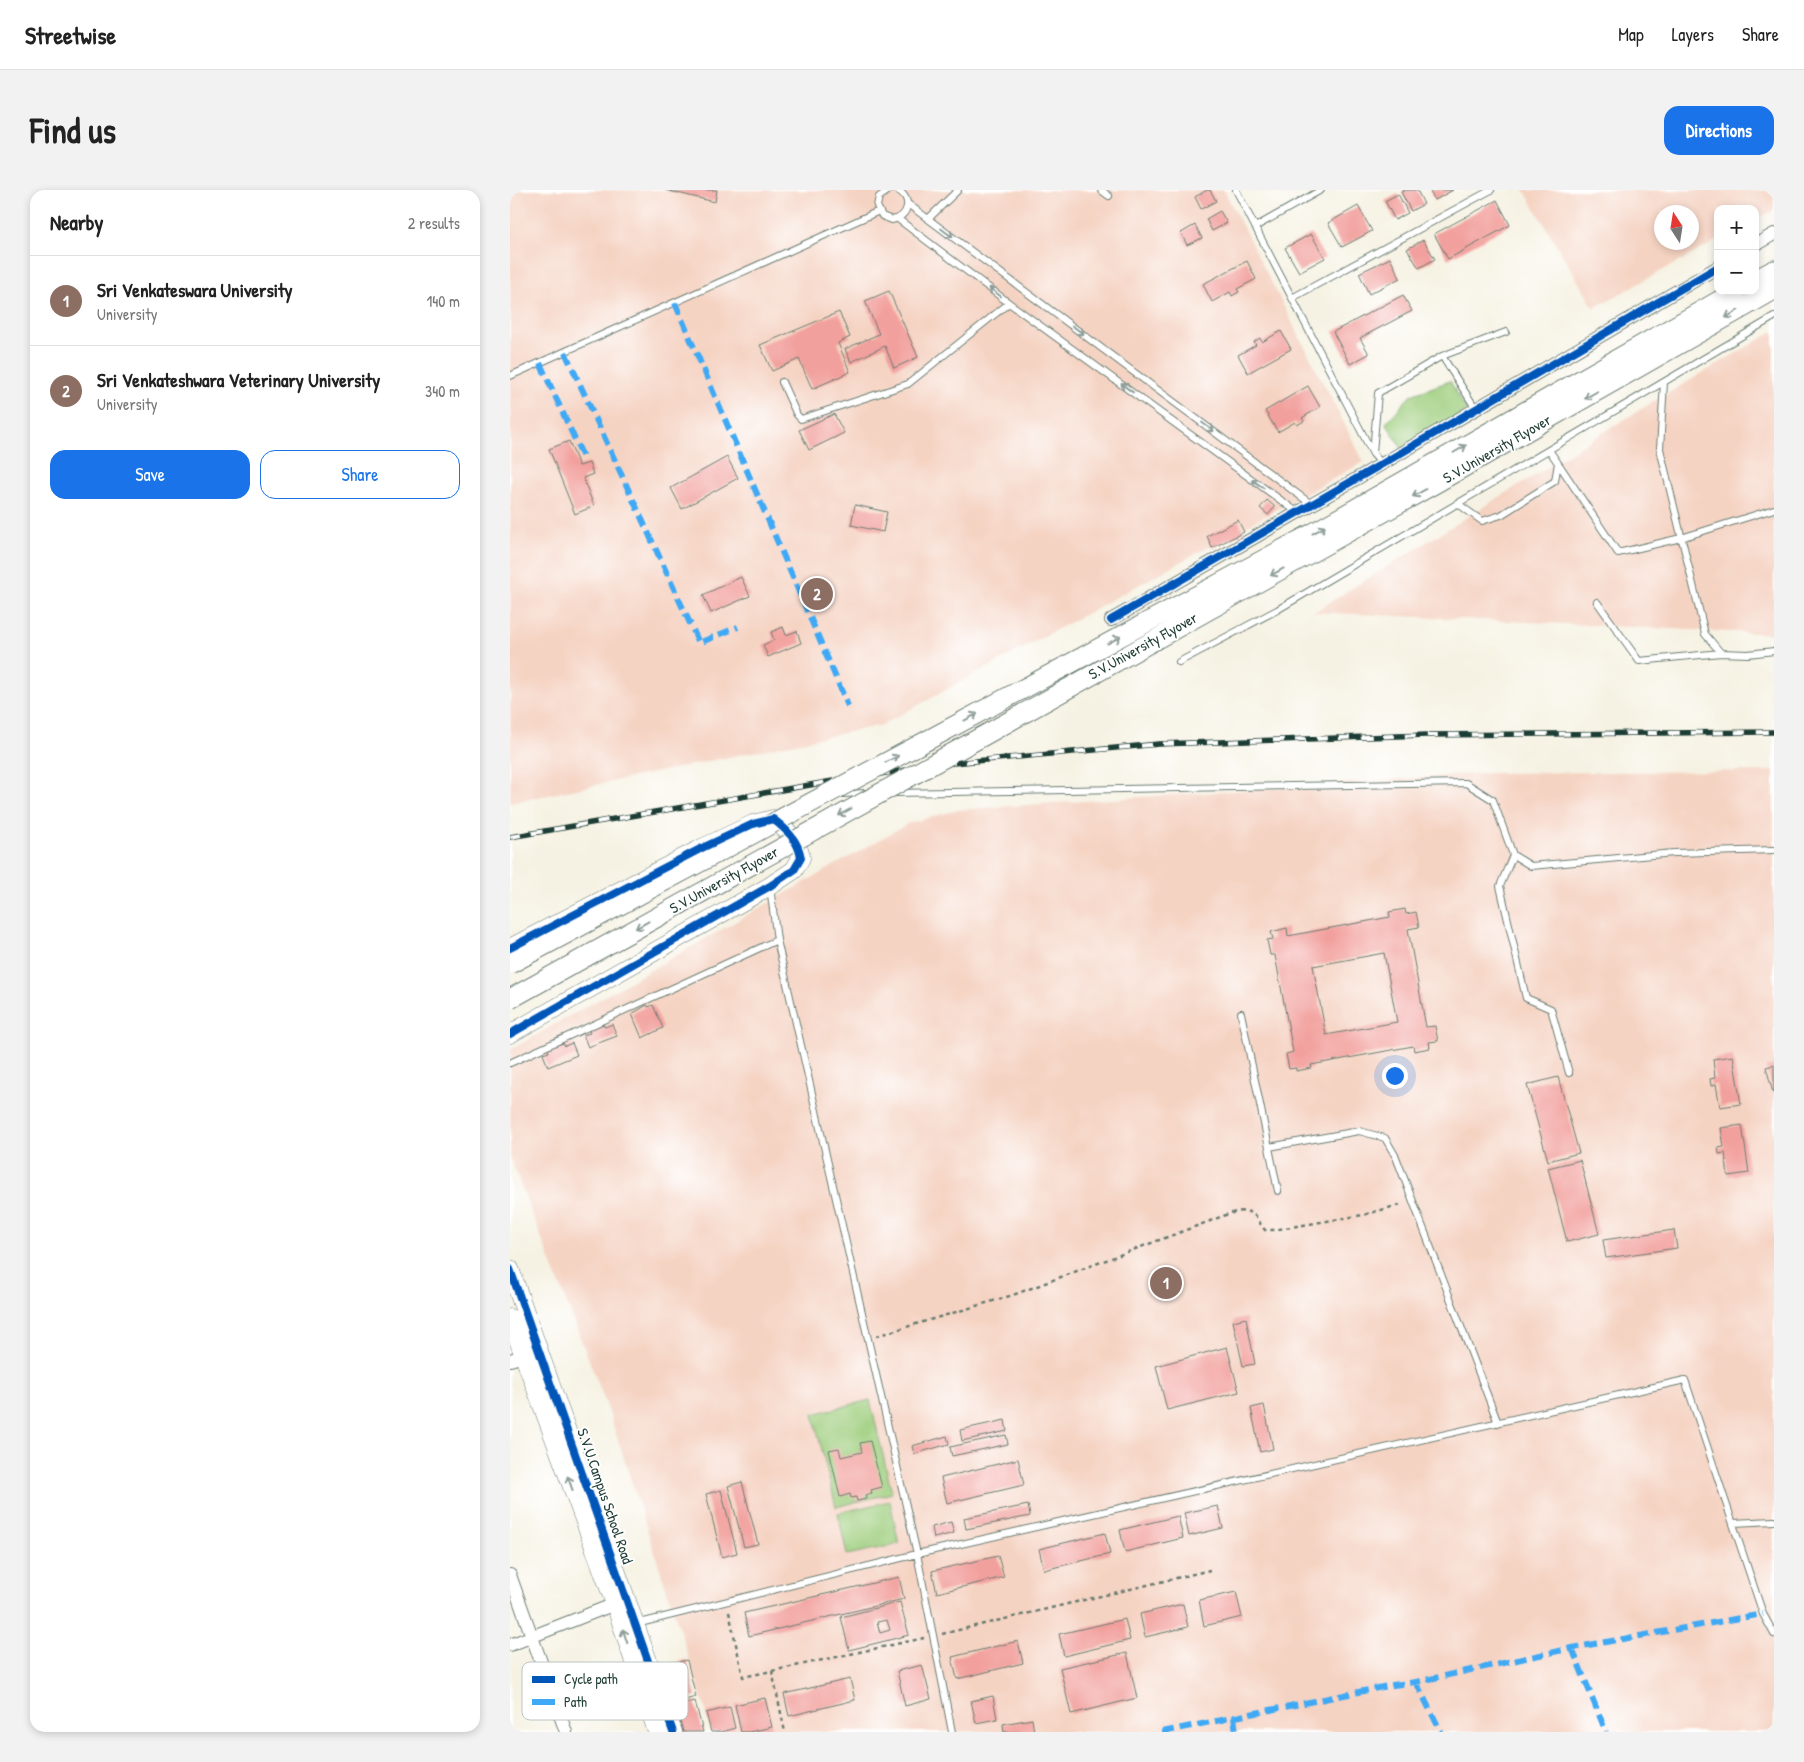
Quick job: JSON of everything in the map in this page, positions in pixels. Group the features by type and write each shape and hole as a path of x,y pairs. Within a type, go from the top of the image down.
{"main road":[{"path":"1759,278 1774,270"},
{"name":"S.V.University Flyover","path":"510,999 1436,483 1774,290"},
{"name":"S.V.University Flyover","path":"510,964 1314,533 1729,295"}],"street":[{"path":"1759,243 1774,234"},
{"path":"1111,620 1298,512 1377,459 1476,409 1714,269"},
{"path":"510,948 702,848 753,824 773,820 787,830 799,846 802,858 794,870 770,886 510,1034"},
{"name":"S.V.U.Campus School Road","path":"510,1269 648,1662"},
{"name":"S.V.U.Campus School Road","path":"510,1318 516,1358 614,1604 633,1662"},
{"path":"510,1576 541,1662"},
{"path":"510,1645 614,1604"},
{"path":"562,1720 566,1732"},
{"name":"S.V.U.Campus School Road","path":"653,1720 657,1732"},
{"name":"S.V.U.Campus School Road","path":"669,1720 673,1732"}],"lane":[{"path":"887,190 877,201 878,211 887,219 898,219 1009,303 1298,512"},
{"path":"897,190 904,195 908,204 1311,504"},
{"path":"928,219 958,190"},
{"path":"1101,190 1109,196"},
{"path":"1236,190 1377,459"},
{"path":"1255,226 1321,190"},
{"path":"1292,298 1491,190"},
{"path":"898,219 905,213 908,204"},
{"path":"510,376 878,211"},
{"path":"782,382 797,415 801,419 904,386 1009,303"},
{"path":"1180,662 1277,610 1774,317"},
{"path":"1377,459 1378,393 1442,356 1506,332"},
{"path":"1442,356 1476,409"},
{"path":"1664,382 1660,450 1705,634 1721,653"},
{"path":"1548,450 1558,462 1618,553 1682,538 1774,510"},
{"path":"1457,504 1482,521 1501,515 1554,481 1558,462"},
{"path":"1597,602 1639,661 1721,653 1748,654 1774,650"},
{"path":"773,820 803,802 827,794 1466,783 1493,800 1513,855 1532,866 1674,853 1774,850"},
{"path":"1513,855 1500,886 1526,998 1551,1008 1569,1073"},
{"path":"770,886 776,940 917,1554 952,1732"},
{"path":"510,1063 776,940"},
{"path":"1240,1013 1278,1190"},
{"path":"1269,1147 1359,1131 1385,1138 1396,1157 1414,1202 1498,1423"},
{"path":"635,1624 917,1554 1685,1380 1763,1614 1774,1634"},
{"path":"1733,1524 1774,1521"}],"path":[{"path":"868,1339 1013,1295 1210,1220 1240,1212 1249,1212 1255,1215 1265,1230 1273,1230 1363,1215 1414,1202"},
{"path":"726,1602 743,1677 933,1636 1210,1570"},
{"path":"772,1671 785,1732"}],"shaded area":[{"path":"510,190 1224,190 1364,462 882,725 510,803"},
{"path":"1524,190 1774,190 1774,210 1759,218 1759,205 1714,205 1714,242 1594,308"},
{"path":"1774,331 1774,634 1314,612 1651,403"},
{"path":"1774,771 1774,1732 713,1732 608,1409 510,1157 510,1050 909,823 957,810 1488,773"}],"green space":[{"path":"1450,381 1467,411 1402,449 1386,423 1411,395"},
{"path":"870,1400 892,1493 836,1507 813,1414"},
{"path":"890,1501 899,1544 847,1555 838,1513"}],"building":[{"path":"665,190 717,190 715,202"},
{"path":"1210,190 1216,201 1201,209 1195,197"},
{"path":"1417,190 1424,204 1411,211 1401,192"},
{"path":"1429,190 1453,190 1435,200"},
{"path":"1398,194 1408,213 1395,220 1385,201"},
{"path":"1497,200 1510,225 1448,259 1434,234"},
{"path":"1358,206 1372,231 1342,247 1328,223"},
{"path":"1220,211 1227,223 1212,231 1206,219"},
{"path":"1195,225 1202,238 1187,245 1181,233"},
{"path":"1311,234 1325,258 1299,272 1285,248"},
{"path":"1423,240 1435,259 1419,268 1407,249"},
{"path":"1390,258 1400,278 1369,294 1359,273"},
{"path":"1247,261 1256,279 1237,289 1239,292 1232,296 1230,292 1212,302 1203,284"},
{"path":"889,291 918,357 894,368 885,346 851,362 845,349 879,334 865,301"},
{"path":"1403,295 1412,311 1360,338 1369,354 1350,364 1333,332"},
{"path":"839,312 850,337 838,343 850,372 812,389 799,359 772,371 760,345"},
{"path":"1281,331 1291,349 1248,373 1238,355 1256,345 1254,342 1260,338 1262,342"},
{"path":"1308,386 1320,407 1302,418 1304,421 1297,425 1295,422 1278,432 1265,411"},
{"path":"834,414 844,433 809,450 799,430"},
{"path":"569,441 579,466 589,463 593,474 583,478 594,506 575,514 549,449"},
{"path":"727,457 738,478 682,509 671,488"},
{"path":"1267,500 1275,507 1268,515 1260,508"},
{"path":"855,505 887,512 883,532 851,525"},
{"path":"1238,520 1244,532 1212,548 1207,536"},
{"path":"741,577 750,596 711,613 703,595"},
{"path":"783,627 786,635 797,631 801,643 768,657 763,645 774,640 771,632"},
{"path":"1405,909 1406,914 1416,912 1419,927 1408,929 1426,1027 1435,1026 1438,1041 1429,1042 1430,1048 1414,1051 1413,1046 1311,1065 1312,1068 1296,1071 1296,1068 1289,1069 1286,1054 1293,1052 1275,955 1270,955 1267,940 1273,939 1271,932 1287,928 1288,936 1390,917 1389,912","holes":["1384,953 1397,1022 1326,1035 1313,966"]},
{"path":"647,1005 648,1007 653,1005 663,1028 642,1038 632,1014"},
{"path":"603,1024 605,1027 612,1024 617,1036 588,1047 583,1035 590,1033 589,1030"},
{"path":"563,1043 565,1046 572,1043 577,1055 548,1067 543,1054 549,1052 548,1048"},
{"path":"1733,1056 1741,1104 1720,1107 1716,1084 1711,1086 1710,1079 1715,1078 1713,1059"},
{"path":"1774,1065 1774,1093 1773,1093 1766,1067"},
{"path":"1558,1077 1579,1153 1548,1161 1527,1085"},
{"path":"1742,1125 1749,1173 1728,1176 1725,1153 1719,1154 1718,1148 1724,1147 1721,1128"},
{"path":"1580,1160 1599,1234 1567,1242 1548,1168"},
{"path":"1674,1230 1677,1248 1606,1258 1603,1240"},
{"path":"1246,1318 1255,1364 1243,1366 1233,1321"},
{"path":"1227,1347 1239,1392 1167,1410 1156,1366"},
{"path":"1264,1405 1273,1449 1260,1452 1251,1408"},
{"path":"1005,1420 1007,1431 962,1441 960,1430"},
{"path":"1006,1435 1008,1444 952,1456 950,1447"},
{"path":"947,1436 949,1444 914,1454 912,1446"},
{"path":"870,1441 882,1487 871,1490 872,1493 865,1495 866,1499 857,1501 856,1497 851,1498 850,1494 840,1497 829,1450 839,1448 841,1457 862,1452 860,1443"},
{"path":"1018,1459 1024,1485 947,1503 941,1478"},
{"path":"742,1482 758,1544 744,1547 728,1486"},
{"path":"721,1490 737,1553 722,1557 706,1494"},
{"path":"1028,1505 1030,1516 966,1529 964,1518"},
{"path":"1218,1506 1223,1528 1189,1536 1184,1513"},
{"path":"1178,1516 1183,1538 1125,1552 1120,1530"},
{"path":"951,1522 954,1533 934,1538 932,1527"},
{"path":"1105,1533 1110,1554 1044,1570 1039,1549"},
{"path":"998,1556 1004,1577 937,1593 932,1571"},
{"path":"899,1577 904,1599 749,1636 744,1613"},
{"path":"1236,1592 1242,1617 1204,1626 1199,1600"},
{"path":"900,1602 909,1635 849,1650 841,1617","holes":["887,1620 890,1630 880,1633 877,1622"]},
{"path":"1183,1604 1188,1627 1145,1637 1140,1614"},
{"path":"1125,1619 1130,1640 1064,1656 1059,1634"},
{"path":"1018,1641 1023,1663 957,1679 952,1657"},
{"path":"1127,1653 1137,1698 1071,1714 1060,1668"},
{"path":"688,1664 696,1697 688,1699"},
{"path":"922,1665 931,1699 905,1706 897,1671"},
{"path":"850,1679 855,1700 789,1716 784,1694"},
{"path":"993,1696 997,1719 976,1723 971,1701"},
{"path":"765,1698 772,1727 741,1732 735,1705"},
{"path":"695,1701 703,1732 683,1732 680,1720 688,1720 688,1702"},
{"path":"730,1707 735,1728 721,1732 711,1732 706,1713"},
{"path":"1032,1719 1034,1732 1004,1732 1003,1724"}],"railway":[{"path":"510,837 833,781 953,763 1159,744 1427,735 1774,732"}],"marked path":[{"path":"675,303 848,706"},
{"path":"565,352 699,643 738,627"},
{"path":"540,363 583,457"},
{"path":"1162,1732 1416,1682 1572,1648 1763,1614"},
{"path":"1572,1648 1606,1732"},
{"path":"1416,1682 1441,1732"},
{"path":"1234,1717 1236,1732"}],"cycle path":[{"path":"1111,620 1714,269"},
{"path":"510,948 702,848 753,824 773,819 791,836 800,852 801,858 794,870 770,886 510,1034"},
{"path":"510,1269 648,1662"},
{"path":"669,1720 673,1732"}],"place":[{"name":"Sri Venkateshwara Veterinary University","path":"817,594"},
{"name":"Sri Venkateswara University","path":"1166,1283"}]}
